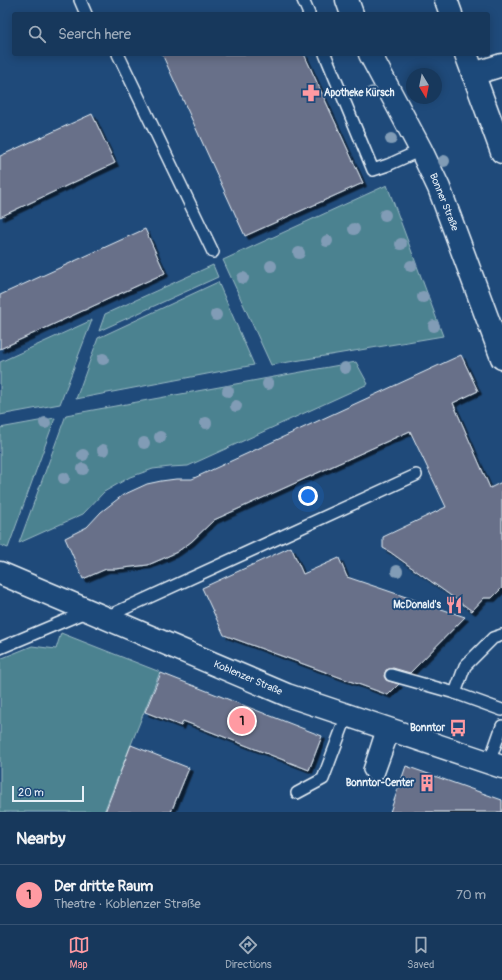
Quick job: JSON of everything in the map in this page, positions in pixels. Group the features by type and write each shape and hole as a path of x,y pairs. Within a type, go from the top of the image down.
{"street":[{"path":"347,0 351,12"},
{"path":"446,0 450,12"},
{"name":"Bonner Straße","path":"371,56 421,150 448,208 502,358"},
{"path":"502,65 469,64 502,152"},
{"name":"Koblenzer Straße","path":"0,573 287,695 496,765"}],"lane":[{"path":"80,0 85,12"},
{"path":"303,0 308,12"},
{"path":"119,56 212,252"},
{"path":"326,56 373,170 421,150"},
{"path":"0,648 98,614 416,475"},
{"path":"455,693 465,666 493,638 502,635"},
{"path":"391,675 455,693 502,710"},
{"path":"297,793 323,779 347,715"},
{"path":"496,765 502,726"}],"green space":[{"path":"387,185 443,336 271,365 223,260"},
{"path":"213,265 218,277 99,331 105,314"},
{"path":"218,282 254,365 76,399 98,338"},
{"path":"92,320 60,404 0,415 0,362"},
{"path":"356,362 368,384 188,466 153,469 130,477 104,492 83,514 19,543 66,415"},
{"path":"55,418 8,548 0,545 0,428"},
{"path":"61,633 160,672 104,812 0,812 0,659 32,646 56,649"}],"building":[{"path":"163,56 305,56 363,183 245,236"},
{"path":"92,114 115,163 0,217 0,156"},
{"path":"145,229 165,273 0,349 0,295"},
{"path":"461,355 478,391 453,403 490,488 502,482 502,588 492,598 484,598 472,611 383,548 383,537 446,507 410,431 214,520 191,542 177,552 162,559 148,565 106,569 83,579 65,538 87,527 101,512 123,495 147,484 176,479 192,479"},
{"path":"291,547 303,574 339,558 347,577 465,617 410,673 393,668 386,670 384,676 386,680 399,684 388,695 224,635 202,588"},
{"path":"161,673 322,736 309,770 183,721 181,726 145,712"},
{"path":"131,745 189,768 171,812 105,812"},
{"name":"Bonntor-Center","path":"406,766 502,800 502,812 390,812"}],"place":[{"name":"Apotheke Kürsch","path":"311,93"},
{"name":"McDonald's","path":"454,605"},
{"name":"Der dritte Raum","path":"242,721"},
{"name":"Bonntor","path":"458,728"},
{"name":"Bonntor-Center","path":"427,783"}]}
